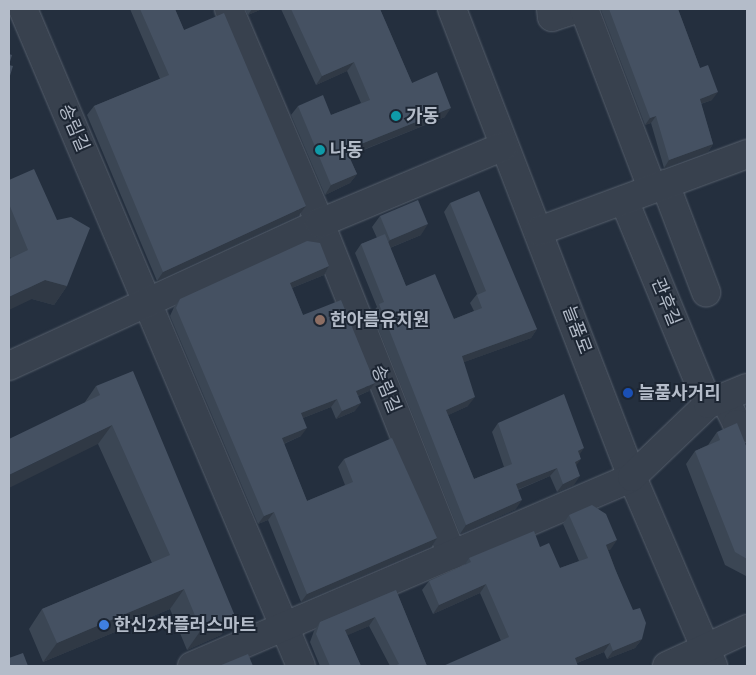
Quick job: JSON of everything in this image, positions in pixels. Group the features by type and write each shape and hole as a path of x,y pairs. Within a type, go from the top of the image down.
{"street":[{"name":"송림길","path":"23,9 149,302 301,666"},
{"name":"송림길","path":"230,9 320,223 452,555"},
{"name":"늘품로","path":"452,9 504,146 539,231 632,477 709,658"},
{"path":"584,9 706,292"},
{"path":"9,366 320,223 504,146"},
{"path":"539,231 747,154"},
{"name":"관후길","path":"624,200 726,397 737,424 747,428"},
{"path":"192,666 632,477 726,397"},
{"path":"667,666 709,658 747,629"}],"building":[{"path":"140,9 175,9 184,30 224,13 306,206 163,272 94,106 169,75"},
{"path":"291,9 380,9 412,83 437,72 451,108 346,150 357,174 331,185 298,106 323,95 331,115 370,100 354,62 322,76"},
{"path":"609,9 678,9 700,68 708,65 718,92 700,99 713,144 669,160 656,116 650,118"},
{"path":"9,54 12,55 9,65"},
{"path":"9,65 13,66 9,79"},
{"path":"34,169 57,220 71,217 90,228 67,286 45,280 9,297 9,259 28,250 9,204 9,180"},
{"path":"479,191 537,329 462,356 475,397 446,410 474,479 512,464 498,423 564,394 584,448 578,451 581,459 575,462 580,476 563,484 557,468 516,484 522,500 466,525 379,304 384,302 361,244 385,234 406,286 435,274 454,319 482,308 477,295 486,291 450,203"},
{"path":"418,200 428,224 390,240 380,216"},
{"path":"307,241 320,243 329,266 290,283 303,315 341,300 375,383 356,391 361,403 342,411 337,399 301,413 307,428 282,438 307,501 353,482 344,459 392,438 437,538 307,594 274,512 264,516 176,308 180,299"},
{"path":"133,371 235,616 201,630 184,589 57,643 42,609 170,555 112,425 9,475 9,439 100,395 96,386"},
{"path":"737,423 747,448 747,559 735,552 695,451 720,440 717,432"},
{"path":"592,505 606,514 617,540 606,545 633,610 640,608 646,623 642,639 613,651 610,643 575,658 578,666 443,666 509,637 486,584 439,605 429,581 471,562 469,558 534,531 540,547 549,543 560,568 588,558 569,515"},
{"path":"396,590 427,666 394,666 399,664 375,617 345,630 361,666 330,666 316,634 320,622"},
{"path":"23,653 28,666 9,666 9,658"},
{"path":"248,654 253,666 219,666"}],"place":[{"name":"가동","path":"396,116"},
{"name":"나동","path":"320,150"},
{"name":"한아름유치원","path":"320,320"},
{"name":"늘품사거리","path":"628,393"},
{"name":"한신2차플러스마트","path":"104,625"}]}
